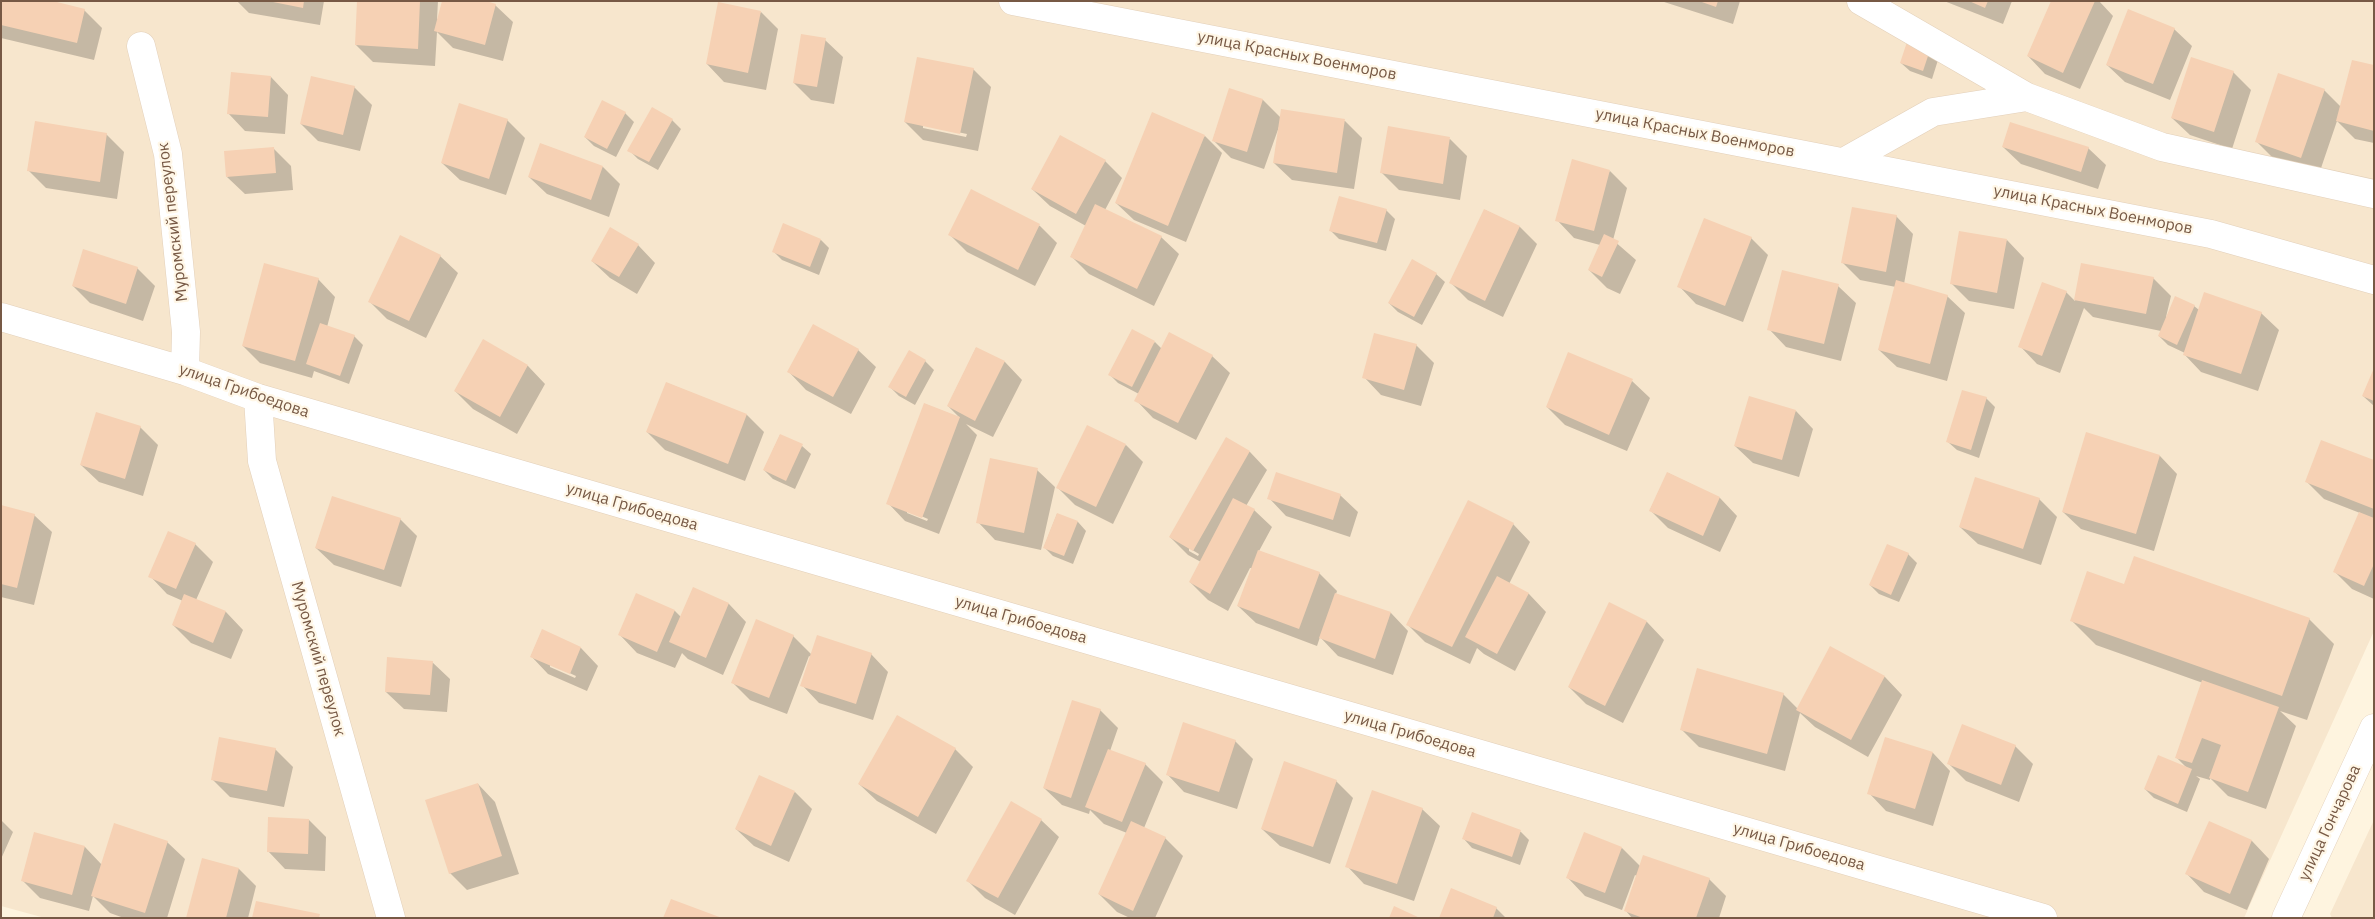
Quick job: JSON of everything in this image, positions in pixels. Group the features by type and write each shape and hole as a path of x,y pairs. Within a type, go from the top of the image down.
{"street":[{"name":"улица Красных Военморов","path":"1013,1 2211,234 2374,280"},
{"path":"1861,1 2027,97 2162,147 2374,194"},
{"name":"Муромский переулок","path":"141,46 168,154 186,332 185,371"},
{"path":"1844,162 1933,112 2027,97"},
{"name":"улица Грибоедова","path":"1,317 185,371 258,398 2043,918"},
{"name":"Муромский переулок","path":"258,398 262,461 391,918"},
{"name":"улица Гончарова","path":"2286,918 2374,728"}],"shaded area":[{"path":"1,1 2374,1 2374,631 2244,918 45,918 1,906"},
{"path":"2374,820 2374,918 2332,918 2330,914"}],"building":[{"path":"1,1 53,1 85,9 77,43 1,25"},
{"path":"268,1 304,1 303,8"},
{"path":"357,1 420,1 418,49 355,45"},
{"path":"442,1 486,1 496,4 485,45 434,31"},
{"path":"1699,1 1718,1 1716,7"},
{"path":"1969,1 1988,1 1985,8"},
{"path":"2051,1 2095,1 2063,73 2027,56"},
{"path":"718,2 761,11 748,73 706,64"},
{"path":"2128,9 2175,28 2153,84 2106,65"},
{"path":"801,34 826,38 817,87 793,83"},
{"path":"1907,42 1930,50 1923,71 1900,63"},
{"path":"917,57 974,68 960,134 904,122"},
{"path":"2191,57 2234,71 2214,132 2171,118"},
{"path":"2352,60 2374,65 2374,131 2336,121"},
{"path":"231,72 271,76 268,117 227,114"},
{"path":"2278,73 2325,89 2301,158 2255,142"},
{"path":"311,76 355,86 343,135 300,124"},
{"path":"1229,88 1263,99 1247,152 1212,141"},
{"path":"602,100 626,112 607,149 584,137"},
{"path":"459,103 508,119 489,179 441,163"},
{"path":"652,107 673,119 649,162 627,151"},
{"path":"1281,109 1345,119 1337,173 1273,163"},
{"path":"1152,112 1205,135 1168,226 1115,203"},
{"path":"35,121 107,133 100,182 27,171"},
{"path":"2010,122 2089,147 2081,172 2002,147"},
{"path":"1388,126 1450,137 1443,184 1380,173"},
{"path":"1060,135 1106,160 1076,214 1031,189"},
{"path":"540,143 603,166 591,200 528,177"},
{"path":"274,147 276,173 226,177 224,151"},
{"path":"1572,159 1610,170 1594,231 1555,221"},
{"path":"971,189 1040,224 1018,270 948,235"},
{"path":"1339,196 1387,209 1377,243 1329,231"},
{"path":"1095,204 1162,236 1137,289 1070,257"},
{"path":"1852,207 1897,215 1886,272 1841,263"},
{"path":"1484,209 1520,226 1485,301 1449,283"},
{"path":"1704,218 1752,237 1725,306 1677,287"},
{"path":"783,223 821,239 810,267 772,252"},
{"path":"610,227 639,244 619,277 591,261"},
{"path":"1959,231 2007,239 1997,293 1950,284"},
{"path":"1604,234 1619,241 1602,277 1588,270"},
{"path":"400,235 441,255 409,321 368,302"},
{"path":"83,249 138,267 126,304 72,286"},
{"path":"1412,259 1437,273 1414,317 1388,303"},
{"path":"264,263 319,278 295,361 242,346"},
{"path":"2081,263 2154,277 2146,314 2074,300"},
{"path":"1782,270 1839,284 1824,344 1767,330"},
{"path":"1896,280 1948,295 1930,364 1878,350"},
{"path":"2042,282 2067,291 2042,356 2018,347"},
{"path":"2204,292 2262,312 2241,374 2183,355"},
{"path":"2175,296 2195,305 2177,345 2158,336"},
{"path":"320,323 355,335 340,376 306,364"},
{"path":"813,324 859,349 833,397 787,372"},
{"path":"1132,329 1155,341 1132,387 1108,375"},
{"path":"1169,332 1213,355 1178,423 1134,401"},
{"path":"1374,333 1417,344 1404,390 1362,378"},
{"path":"483,339 528,365 500,417 454,391"},
{"path":"976,347 1005,361 975,421 947,406"},
{"path":"909,350 926,360 906,397 888,387"},
{"path":"1568,352 1633,379 1609,435 1546,407"},
{"path":"2374,368 2374,401 2362,396"},
{"path":"666,382 747,414 728,464 646,432"},
{"path":"1962,390 1987,397 1971,450 1946,442"},
{"path":"1749,396 1796,410 1782,460 1734,446"},
{"path":"924,403 960,417 922,518 886,504"},
{"path":"96,412 141,426 125,479 80,465"},
{"path":"1087,425 1126,444 1096,507 1056,488"},
{"path":"2086,432 2160,455 2136,534 2062,512"},
{"path":"780,434 803,444 786,481 763,470"},
{"path":"1226,437 1250,451 1193,551 1169,537"},
{"path":"2321,440 2374,460 2374,509 2305,482"},
{"path":"990,458 1038,468 1024,533 976,523"},
{"path":"1276,472 1341,494 1333,520 1267,499"},
{"path":"1667,472 1720,497 1703,536 1649,511"},
{"path":"1975,477 2040,498 2023,549 1959,527"},
{"path":"332,496 401,518 384,570 315,548"},
{"path":"1233,498 1255,509 1210,594 1189,582"},
{"path":"1468,500 1514,523 1452,647 1406,625"},
{"path":"1,505 35,514 17,588 1,584"},
{"path":"2359,512 2374,518 2374,564 2364,586 2333,572"},
{"path":"1057,513 1078,521 1064,556 1043,548"},
{"path":"168,531 196,543 176,589 148,577"},
{"path":"1887,544 1909,553 1891,595 1869,585"},
{"path":"1258,550 1320,572 1299,629 1237,606"},
{"path":"2134,556 2310,618 2282,696 2070,621 2087,571 2124,584"},
{"path":"1497,576 1529,593 1497,654 1465,637"},
{"path":"693,587 729,603 706,658 669,642"},
{"path":"636,593 675,610 657,652 618,635"},
{"path":"1335,593 1391,612 1375,659 1319,638"},
{"path":"184,594 226,611 213,643 172,625"},
{"path":"1609,602 1647,621 1605,706 1568,687"},
{"path":"756,619 794,635 769,698 731,683"},
{"path":"542,629 581,647 570,674 530,657"},
{"path":"817,635 872,653 856,704 800,686"},
{"path":"1830,646 1885,676 1851,740 1796,710"},
{"path":"387,657 433,661 430,695 385,692"},
{"path":"1697,668 1784,693 1767,754 1680,730"},
{"path":"2202,680 2279,707 2248,792 2209,778 2221,745 2202,738 2192,763 2175,758"},
{"path":"1072,700 1101,709 1071,798 1043,788"},
{"path":"897,715 956,748 918,817 858,784"},
{"path":"1183,722 1236,740 1219,792 1166,775"},
{"path":"1962,724 2016,745 2001,785 1947,764"},
{"path":"219,737 276,748 267,791 211,780"},
{"path":"1885,737 1933,752 1915,809 1867,794"},
{"path":"1108,749 1146,763 1122,822 1085,807"},
{"path":"2158,755 2192,769 2178,804 2144,789"},
{"path":"1284,761 1337,780 1313,847 1261,829"},
{"path":"759,775 795,791 771,846 735,829"},
{"path":"478,783 502,856 449,874 425,800"},
{"path":"1372,790 1423,808 1397,884 1345,867"},
{"path":"1011,801 1042,819 998,898 966,881"},
{"path":"1472,812 1521,830 1512,857 1462,839"},
{"path":"268,817 309,819 308,854 267,852"},
{"path":"1131,821 1166,837 1133,911 1098,894"},
{"path":"2209,821 2252,840 2230,894 2185,874"},
{"path":"114,823 168,841 145,913 91,896"},
{"path":"34,832 85,846 72,895 21,881"},
{"path":"1584,832 1622,847 1605,893 1566,878"},
{"path":"1643,855 1710,878 1696,918 1643,918 1624,911"},
{"path":"202,858 239,868 226,918 186,918"},
{"path":"1451,888 1497,907 1493,918 1439,918"},
{"path":"671,899 722,918 663,918"},
{"path":"256,901 320,914 319,918 252,918"},
{"path":"1394,906 1420,918 1389,918"}]}
